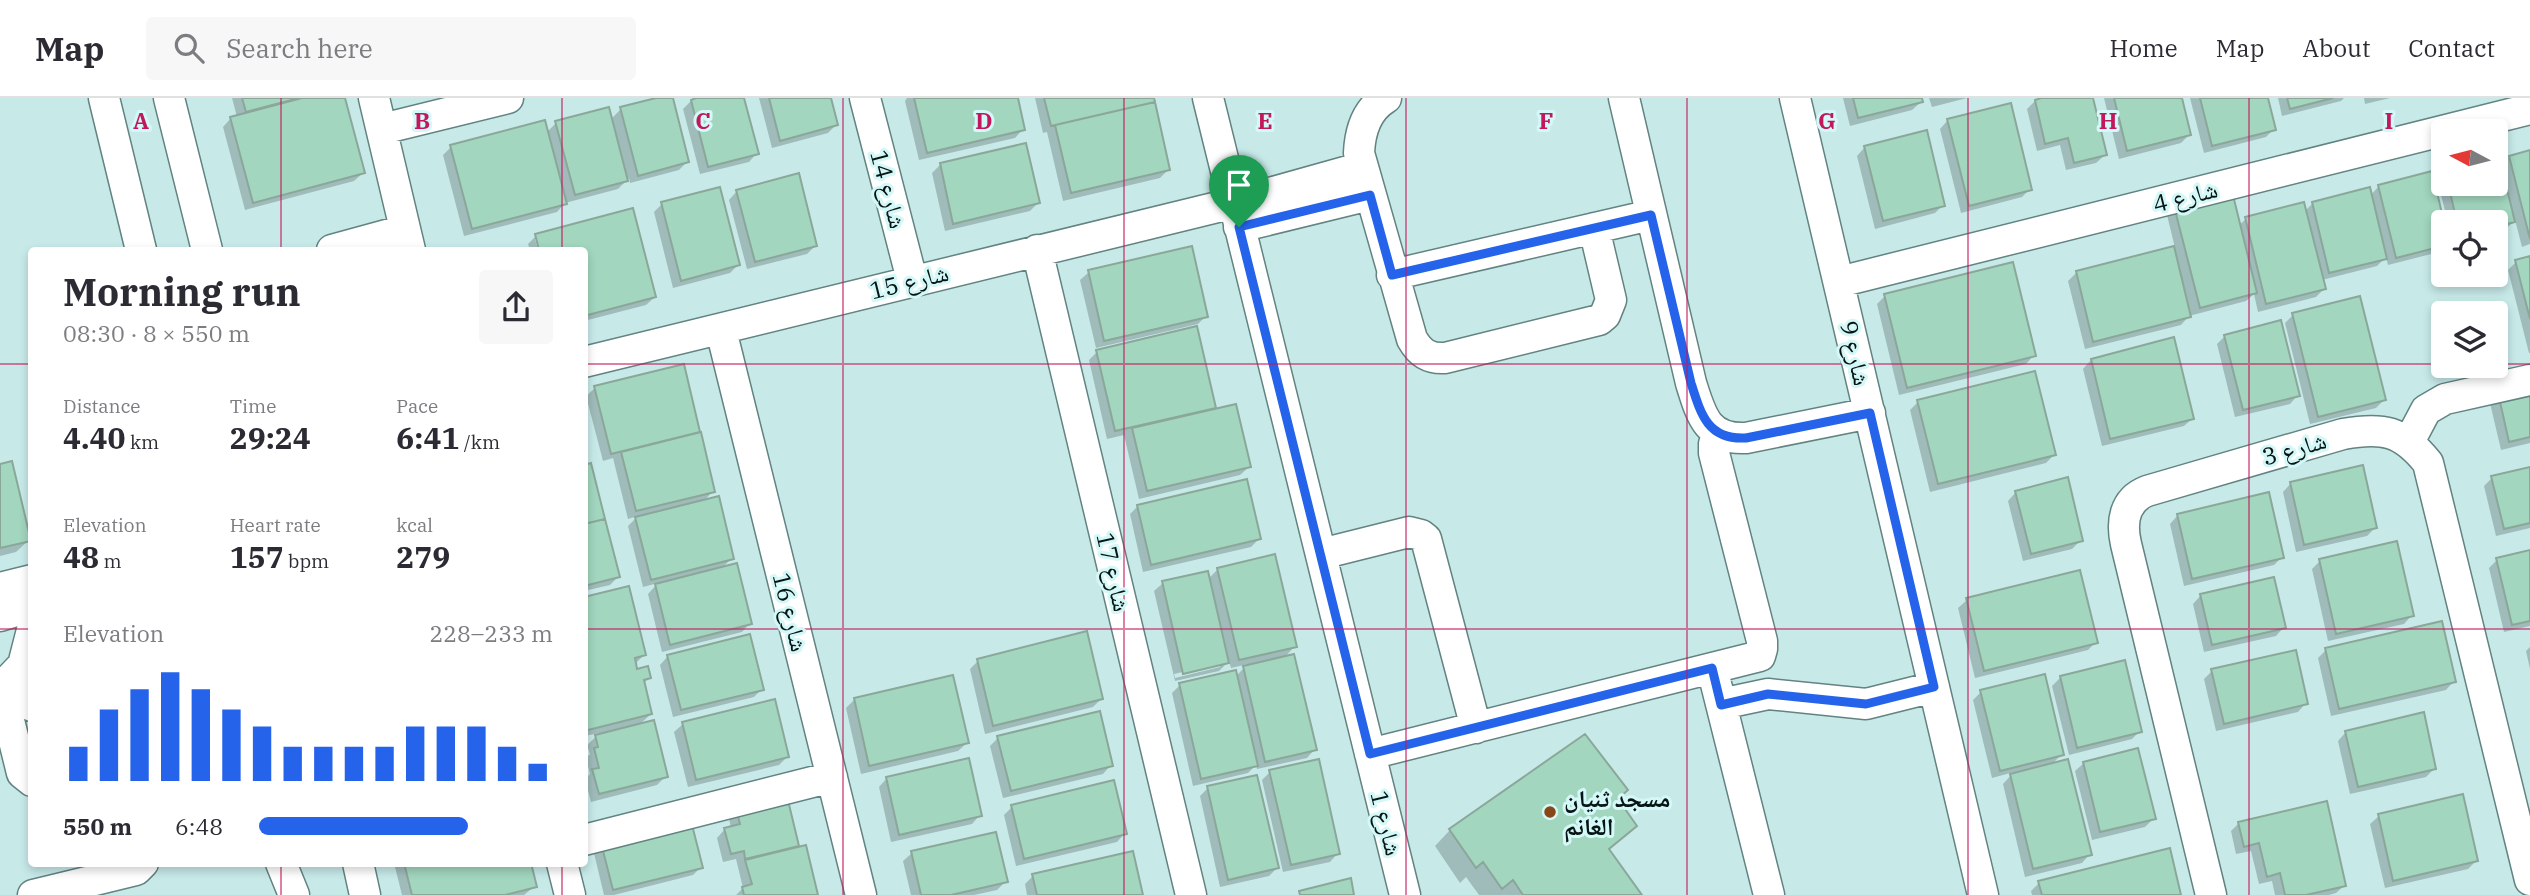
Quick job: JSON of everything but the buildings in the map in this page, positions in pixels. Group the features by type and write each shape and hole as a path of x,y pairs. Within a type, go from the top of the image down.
{"street":[{"path":"104,98 140,247"},
{"path":"169,98 206,247"},
{"path":"355,247 408,240 374,98"},
{"path":"382,129 508,98"},
{"name":"شارع 14","path":"865,98 912,279"},
{"name":"شارع 1","path":"1208,98 1405,895"},
{"path":"1386,98 1370,112 1363,124 1359,153 1392,275 1417,348 1425,355 1445,358 1591,322 1605,315 1611,300 1610,292 1594,228"},
{"path":"1623,98 1691,383 1704,418 1717,434 1738,439 1870,413"},
{"name":"شارع 9","path":"1795,98 1983,895"},
{"name":"شارع 4","path":"1839,282 2530,109"},
{"name":"شارع 15","path":"588,361 1037,250 1236,215 1367,181"},
{"path":"1392,275 1651,215"},
{"name":"شارع 17","path":"1037,250 1191,895"},
{"name":"شارع 16","path":"721,330 861,895"},
{"path":"2530,380 2445,399 2426,410 2409,442 2428,463 2434,482 2530,880"},
{"name":"شارع 3","path":"2211,895 2126,544 2124,521 2129,505 2139,494 2147,491 2343,434 2386,431 2409,442"},
{"path":"1370,754 1760,656 1762,649 1714,453 1717,434"},
{"path":"1321,554 1409,532 1426,539 1476,728"},
{"path":"0,588 28,581"},
{"path":"0,616 28,607"},
{"path":"28,646 23,666 28,688"},
{"path":"23,666 1,688 22,774 28,778"},
{"path":"1712,668 1769,895"},
{"path":"1721,705 1768,694 1866,704 1934,687"},
{"path":"588,839 832,777"},
{"path":"33,895 124,867"},
{"path":"283,867 294,895"},
{"path":"293,867 300,895"},
{"path":"359,867 365,895"},
{"path":"563,867 570,895"}],"place":[{"name":"مسجد ثنيان الغانم","path":"1550,812"}],"route":[{"path":"1370,195 1392,275 1651,215 1691,383 1710,428 1717,434 1738,439 1870,413 1934,687 1866,704 1768,694 1721,705 1712,668 1370,754 1239,227 1370,195"}]}
